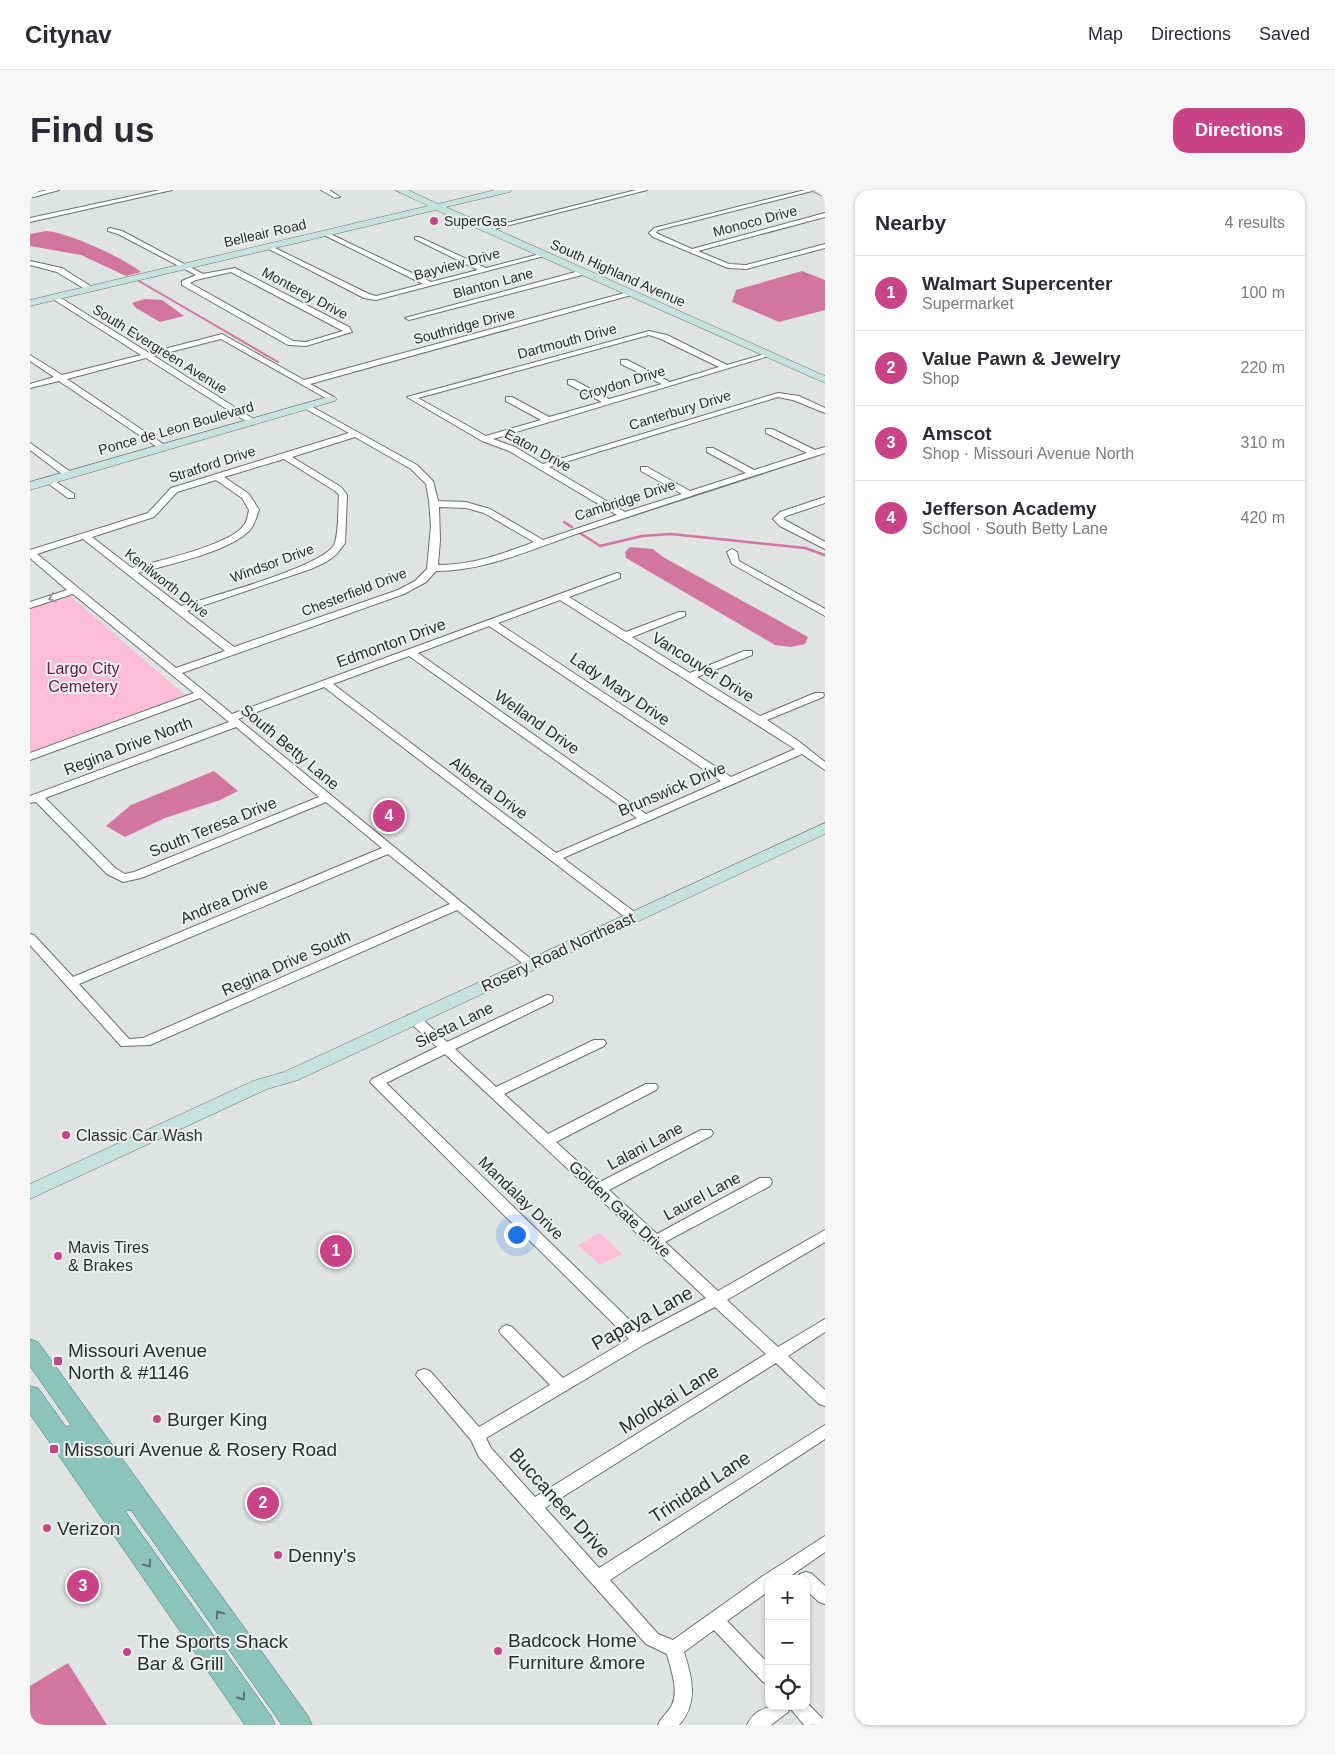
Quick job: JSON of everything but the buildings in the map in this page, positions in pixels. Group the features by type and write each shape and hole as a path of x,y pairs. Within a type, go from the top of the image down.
{"main road":[{"path":"30,1348 298,1725"},
{"path":"36,1403 59,1415 118,1496 127,1501 138,1499"},
{"path":"36,1403 261,1725"},
{"path":"123,1528 143,1527 163,1535"}],"street":[{"path":"30,196 56,190"},
{"path":"30,214 34,219 169,190"},
{"path":"324,190 336,197"},
{"name":"South Highland Avenue","path":"400,190 825,380"},
{"name":"Belleair Road","path":"30,303 506,190"},
{"path":"486,229 644,190"},
{"path":"825,194 814,190 656,229 652,232 737,268 825,246"},
{"name":"Monoco Drive","path":"691,250 825,215"},
{"path":"110,230 120,232 202,276"},
{"path":"324,233 430,284"},
{"path":"417,238 485,270"},
{"name":"Bayview Drive","path":"269,246 367,296 376,298 544,255"},
{"name":"South Evergreen Avenue","path":"30,263 59,270 91,289"},
{"name":"Monterey Drive","path":"234,270 348,332 306,344 290,343 185,283 188,280 202,276 234,270"},
{"name":"Blanton Lane","path":"409,318 583,272"},
{"name":"Southridge Drive","path":"303,382 631,294"},
{"name":"South Evergreen Avenue","path":"56,297 252,422"},
{"name":"Dartmouth Drive","path":"411,397 649,332 664,337 726,367"},
{"path":"30,386 222,336 331,399"},
{"name":"Croydon Drive","path":"485,439 768,355"},
{"path":"30,357 163,448"},
{"path":"624,362 668,384"},
{"path":"571,382 608,402"},
{"name":"Canterbury Drive","path":"541,467 778,394 788,394 825,411"},
{"name":"Eaton Drive","path":"411,397 485,439 512,449 624,515"},
{"name":"Ponce de Leon Boulevard","path":"30,486 331,399"},
{"path":"509,399 548,420"},
{"path":"307,406 422,473 430,482 435,504 433,568"},
{"path":"769,431 814,453"},
{"name":"Stratford Drive","path":"30,553 151,515 156,512 170,492 216,476 356,434"},
{"path":"30,446 68,475"},
{"path":"710,450 752,473"},
{"name":"Cambridge Drive","path":"433,568 469,567 825,450"},
{"name":"Windsor Drive","path":"179,610 308,567 328,556 340,543 343,495 338,489 284,456"},
{"path":"644,469 689,494"},
{"path":"130,572 234,538 247,528 254,510 249,499 216,476"},
{"path":"49,480 71,496"},
{"path":"825,500 783,514 778,519 783,524 825,546"},
{"path":"435,504 466,505 482,509 542,543"},
{"name":"Kenilworth Drive","path":"85,536 232,651"},
{"path":"732,552 735,562 825,613"},
{"name":"South Betty Lane","path":"30,553 73,591 234,720 326,798 531,964"},
{"name":"Chesterfield Drive","path":"174,672 401,592 422,580 433,568"},
{"name":"Edmonton Drive","path":"234,720 325,683 617,576"},
{"path":"30,605 73,591"},
{"name":"Vancouver Drive","path":"562,596 759,720 825,767"},
{"path":"625,636 682,614"},
{"name":"Lady Mary Drive","path":"491,623 730,782"},
{"name":"Welland Drive","path":"410,652 645,818"},
{"path":"691,676 748,653"},
{"name":"Alberta Drive","path":"325,683 633,917"},
{"path":"30,757 202,694"},
{"path":"759,720 819,695"},
{"name":"Regina Drive North","path":"34,799 234,720"},
{"name":"Brunswick Drive","path":"554,858 803,750"},
{"name":"South Teresa Drive","path":"34,799 111,871 124,878 136,875 326,798"},
{"name":"Rosery Road Northeast","path":"30,1192 260,1085 291,1076 825,828"},
{"name":"Andrea Drive","path":"71,983 389,848"},
{"name":"Regina Drive South","path":"71,983 126,1043 146,1042 457,905"},
{"path":"30,938 71,983"},
{"name":"Siesta Lane","path":"377,1082 547,999"},
{"name":"Golden Gate Drive","path":"413,1018 656,1241 825,1400"},
{"path":"495,1093 599,1043"},
{"name":"Rosery Road Northeast","path":"30,1203 278,1088 291,1076"},
{"name":"Mandalay Drive","path":"377,1082 640,1340"},
{"path":"547,1141 651,1087"},
{"name":"Lalani Lane","path":"599,1189 706,1133"},
{"name":"Laurel Lane","path":"656,1241 765,1182"},
{"name":"Papaya Lane","path":"477,1436 640,1340 717,1299 825,1235"},
{"name":"Molokai Lane","path":"534,1506 825,1325"},
{"path":"507,1331 561,1386"},
{"name":"Buccaneer Drive","path":"424,1375 477,1436 486,1452 652,1639 674,1649"},
{"name":"Trinidad Lane","path":"598,1578 825,1431"},
{"path":"777,1575 825,1543"},
{"path":"791,1564 802,1575"},
{"path":"810,1583 825,1597"},
{"path":"667,1725 677,1716 684,1698 683,1680 674,1649 765,1584"},
{"path":"716,1620 765,1672"},
{"path":"756,1725 777,1710"},
{"path":"802,1710 816,1725"}],"green space":[{"name":"Largo City Cemetery","path":"69,595 186,696 30,753 30,608"},
{"path":"600,1233 622,1254 600,1265 578,1245"}],"shaded area":[{"path":"46,231 55,232 95,247 141,272 126,276 81,255 30,246 30,234"},
{"path":"802,271 825,280 825,310 779,322 732,302 736,290"},
{"path":"144,299 162,300 184,316 160,322 136,308 132,303"},
{"path":"630,547 653,549 663,557 808,637 805,644 791,647 775,645 626,558 625,552"},
{"path":"214,771 238,791 220,800 165,818 125,837 106,826 131,805"},
{"path":"68,1663 107,1725 30,1725 30,1686"}],"waterway":[{"path":"139,281 278,362"},
{"path":"564,522 572,527"},
{"path":"580,533 600,546 642,536 671,534 805,548 825,555"}],"place":[{"name":"SuperGas","path":"434,221"},
{"name":"Jefferson Academy","path":"389,816"},
{"name":"Classic Car Wash","path":"66,1135"},
{"name":"Walmart Supercenter","path":"336,1251"},
{"name":"Mavis Tires & Brakes","path":"58,1256"},
{"name":"Missouri Avenue North & #1146","path":"58,1361"},
{"name":"Burger King","path":"157,1419"},
{"name":"Missouri Avenue & Rosery Road","path":"54,1449"},
{"name":"Value Pawn & Jewelry","path":"263,1503"},
{"name":"Verizon","path":"47,1528"},
{"name":"Denny's","path":"278,1555"},
{"name":"Amscot","path":"83,1586"},
{"name":"Badcock Home Furniture &more","path":"498,1651"},
{"name":"The Sports Shack Bar & Grill","path":"127,1652"}]}
